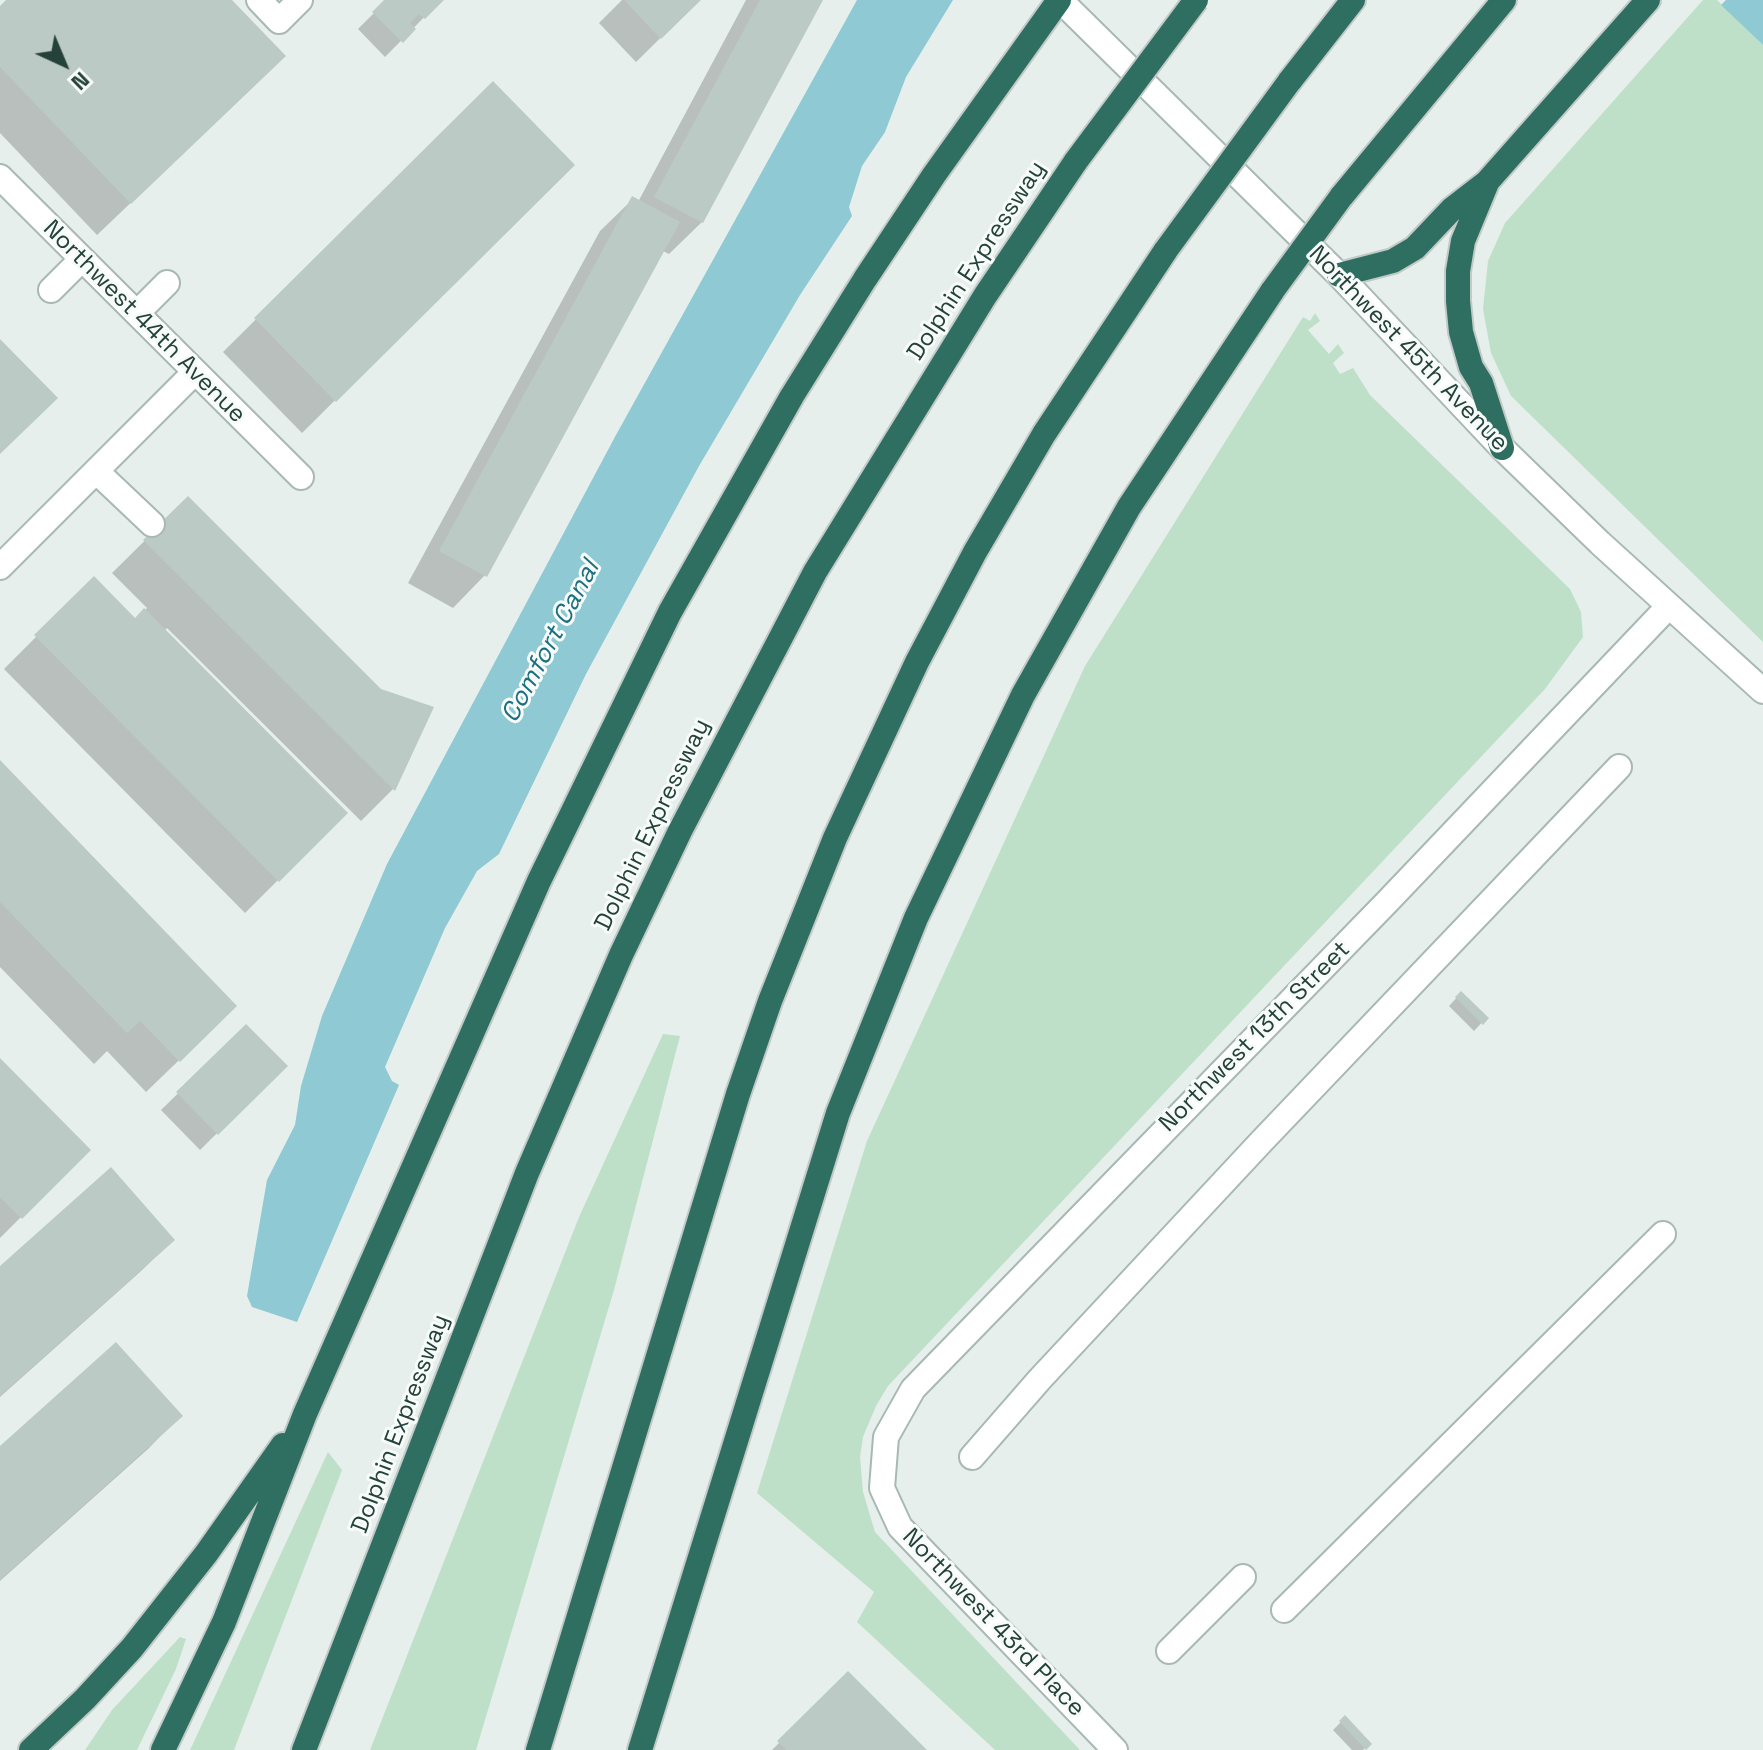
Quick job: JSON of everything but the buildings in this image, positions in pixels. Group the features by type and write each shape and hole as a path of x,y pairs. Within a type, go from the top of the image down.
{"highway":[{"path":"163,1750 224,1622 305,1414 539,881 670,612 800,383 934,175 1059,0"},
{"name":"Dolphin Expressway","path":"304,1750 527,1173 621,955 680,831 823,560 977,309 1076,161 1196,0"},
{"path":"538,1750 738,1094 830,852 917,662 975,552 1044,434 1166,250 1353,0"},
{"path":"640,1750 838,1113 916,918 1038,668 1129,507 1273,290 1341,197 1504,0"},
{"path":"1339,275 1393,261 1415,248 1452,209 1487,182 1648,0"},
{"path":"1487,182 1463,241 1458,271 1458,301 1461,332 1471,367 1481,383 1502,448"},
{"path":"31,1750 85,1699 170,1602 305,1414"}],"street":[{"path":"259,0 279,21 300,0"},
{"name":"Northwest 45th Avenue","path":"1059,0 1339,275 1502,448 1763,691"},
{"name":"Northwest 44th Avenue","path":"0,177 295,472"},
{"path":"51,290 82,259"},
{"path":"137,313 167,283"},
{"path":"0,567 195,372"},
{"path":"96,471 152,524"},
{"name":"Northwest 13th Street","path":"882,1488 886,1437 913,1389 1388,901 1669,606"},
{"path":"972,1457 1040,1379 1261,1142 1619,767"},
{"path":"1284,1610 1663,1234"},
{"name":"Northwest 43rd Place","path":"882,1488 900,1527 926,1558 1115,1750"},
{"path":"1169,1651 1243,1577"}],"green space":[{"path":"1703,0 1717,0 1763,45 1763,642 1511,396 1491,353 1483,309 1488,261 1505,223"},
{"path":"1315,313 1320,321 1308,330 1329,354 1338,344 1344,353 1333,363 1340,374 1353,368 1370,395 1570,589 1581,612 1583,637 1545,689 888,1386 876,1406 863,1437 860,1457 863,1492 875,1532 1080,1750 995,1750 857,1622 874,1592 757,1493 867,1141 1085,666 1303,317 1310,321"},
{"path":"663,1034 680,1036 614,1290 476,1750 370,1750 579,1217"},
{"path":"328,1452 342,1470 234,1750 190,1750"},
{"path":"180,1637 186,1639 176,1669 137,1750 85,1750 112,1710"}],"water":[{"name":"Comfort Canal","path":"857,0 953,0 906,77 885,132 862,166 849,207 852,216 800,295 699,466 586,674 499,854 477,871 445,928 385,1067 392,1081 399,1085 297,1322 252,1307 247,1296 267,1180 295,1125 301,1086 322,1016 387,864 616,435"},
{"path":"1726,0 1763,0 1763,45 1721,5"}]}
